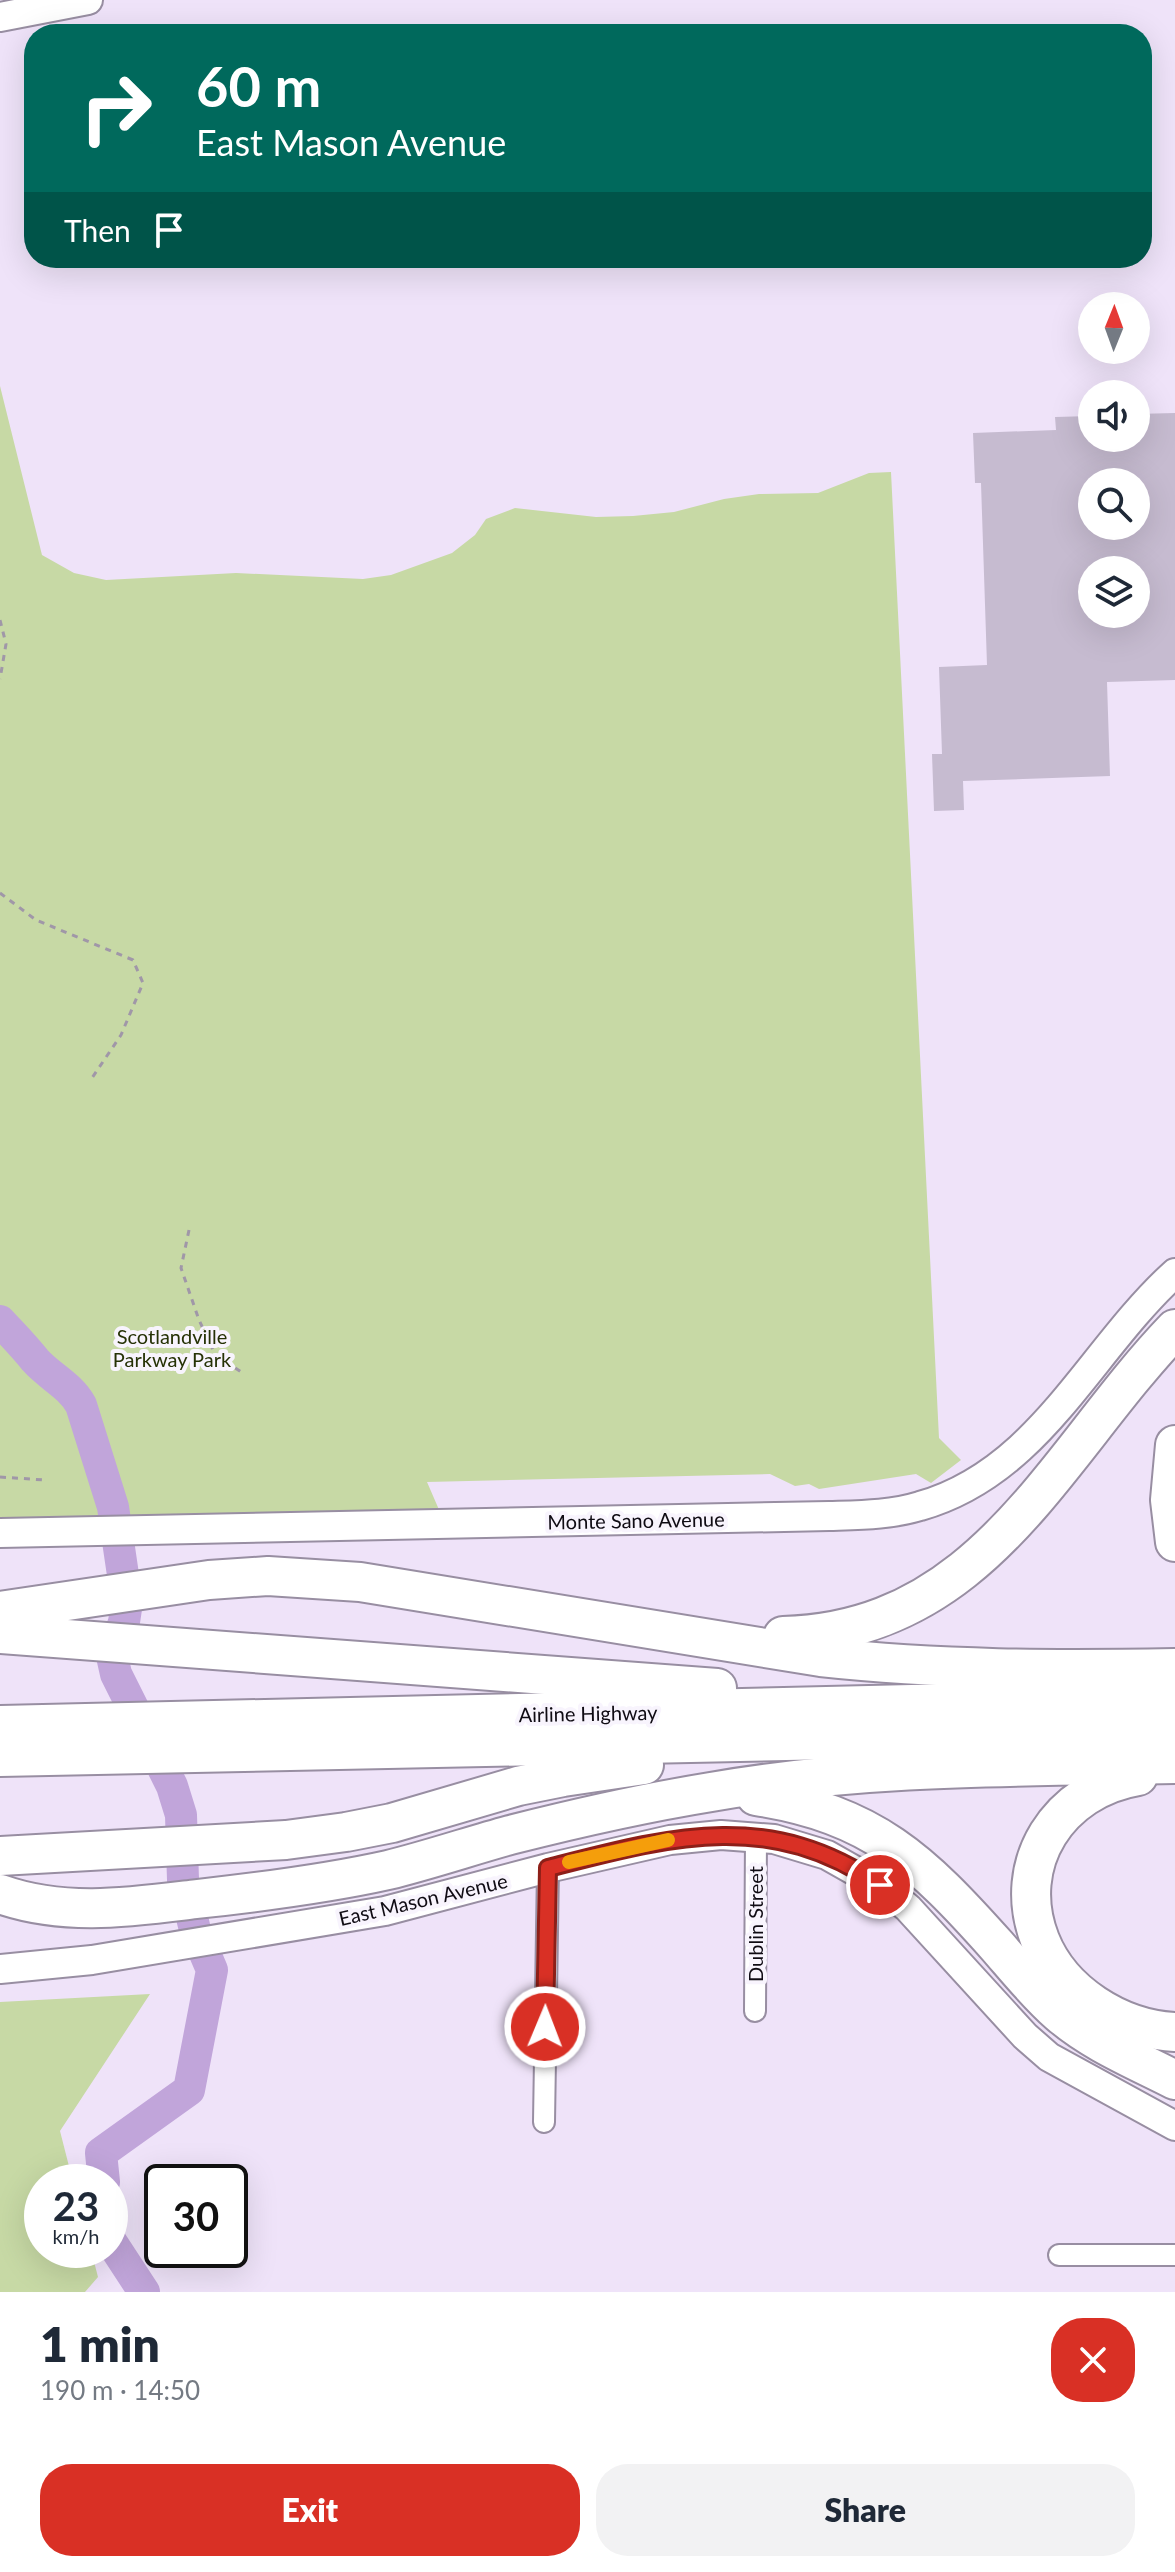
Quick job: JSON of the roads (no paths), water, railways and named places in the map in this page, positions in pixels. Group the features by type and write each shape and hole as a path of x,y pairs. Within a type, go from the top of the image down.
{"highway":[{"path":"741,1642 763,1637 809,1635 860,1624 907,1605 953,1578 1017,1522 1175,1329"},
{"path":"1175,1445 1170,1500 1175,1542"},
{"path":"0,1611 185,1582 268,1576 360,1582 821,1657 940,1668 1175,1668"},
{"path":"0,1634 764,1692 786,1708"},
{"name":"Airline Highway","path":"215,1737 786,1708 1175,1698"},
{"name":"Airline Highway","path":"0,1725 86,1740"},
{"name":"Airline Highway","path":"0,1757 86,1740 215,1737 864,1739 1169,1754"},
{"path":"0,1856 314,1837 368,1828 518,1786 593,1772 698,1759 773,1755 864,1739"},
{"path":"0,1894 56,1908 88,1909 134,1907 263,1892 391,1869 584,1816 714,1791 895,1771 1169,1754"},
{"path":"1169,1754 1145,1776 1126,1778 1099,1788 1063,1813 1039,1851 1032,1897 1040,1940 1065,1980 1099,2007 1126,2022 1175,2032"},
{"path":"714,1791 811,1807 848,1820 884,1840 935,1879 1061,2015 1090,2035 1175,2080"}],"street":[{"path":"0,17 88,0"},
{"name":"Monte Sano Avenue","path":"0,1533 829,1516 883,1513 921,1506 952,1495 984,1478 1017,1453 1039,1431 1144,1303 1175,1273"},
{"name":"East Mason Avenue","path":"0,1969 145,1952 403,1907 548,1868 670,1840 713,1835 756,1836 806,1847 847,1864 872,1879 908,1908 1025,2036 1049,2057 1175,2126"},
{"name":"Dublin Street","path":"755,2011 756,1836"},
{"path":"544,2122 548,1868"},
{"path":"1059,2255 1175,2255"}],"waterway":[{"path":"0,1321 81,1405 113,1507 127,1602 124,1622 112,1656 116,1674 172,1786 181,1815 183,1880 195,1930 212,1970 189,2090 101,2153 102,2164"},
{"path":"128,2268 144,2292"}],"park label":[{"name":"Scotlandville Parkway Park","path":"172,1348"}]}
